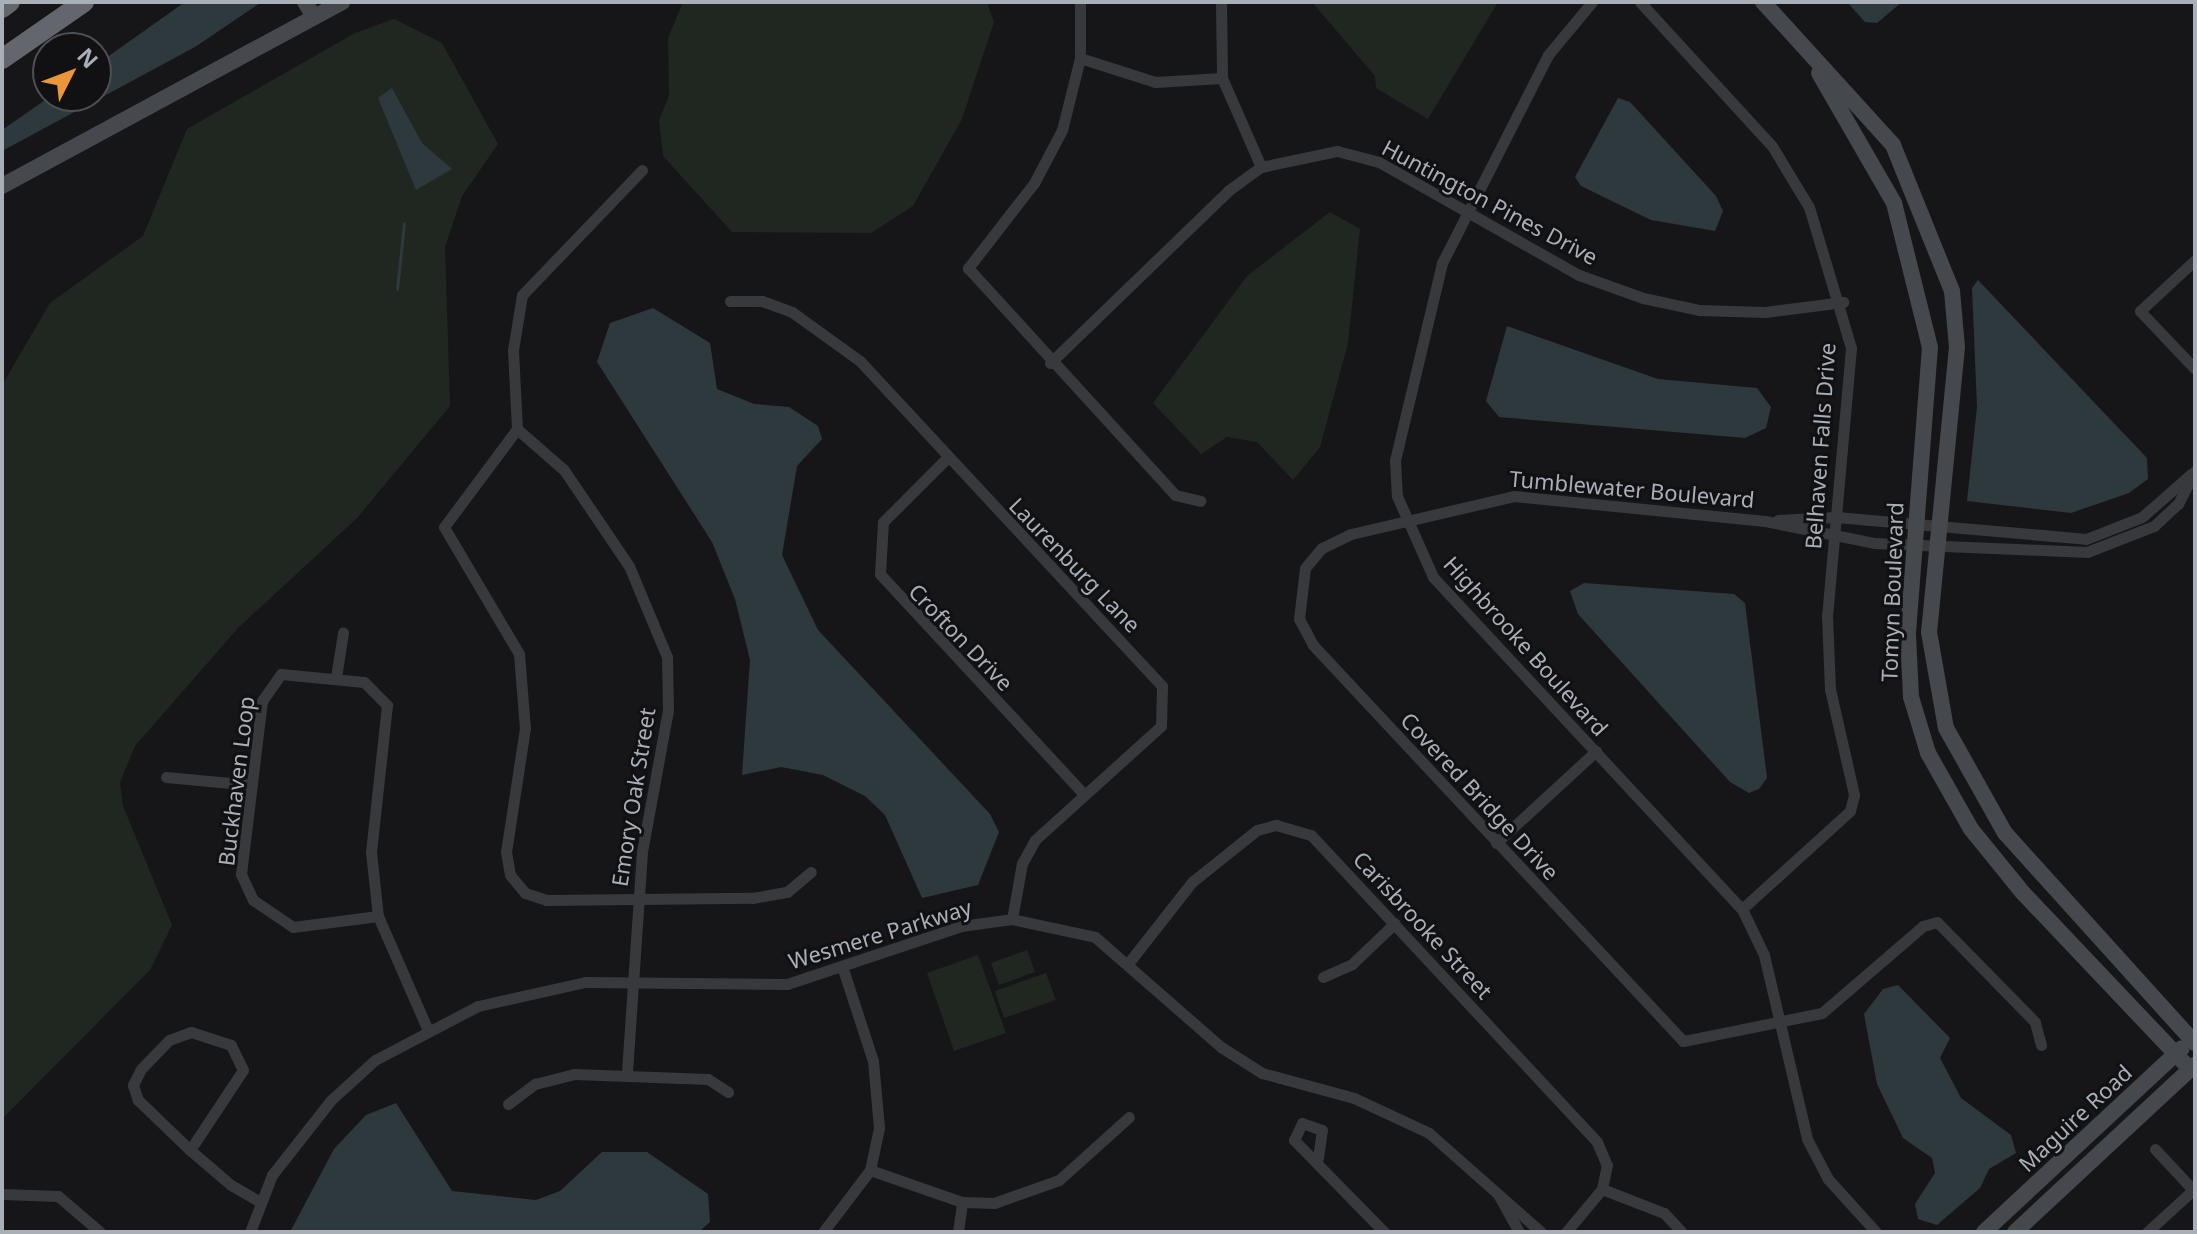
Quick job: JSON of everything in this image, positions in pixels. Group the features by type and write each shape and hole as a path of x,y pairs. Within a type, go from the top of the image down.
{"highway":[{"path":"2,8 10,2"},
{"path":"2,59 81,2"}],"street":[{"path":"2,186 310,9 342,2"},
{"path":"1080,2 1080,58 1062,130 1034,183 968,268 1050,363 1175,495 1200,501"},
{"path":"1050,363 1261,167 1222,78 1221,2"},
{"name":"Highbrooke Boulevard","path":"1592,2 1548,55 1442,263 1395,460 1403,521 1433,577 1742,909 1781,1023 1807,1139 1828,1179 1876,1232"},
{"name":"Belhaven Falls Drive","path":"1640,2 1772,146 1809,207 1843,302 1851,348 1834,538 1830,689 1854,795 1850,811 1742,909"},
{"name":"Tomyn Boulevard","path":"1763,2 1893,145 1952,291 1957,347 1929,632 1946,728 1973,787 2005,833 2194,1040"},
{"name":"Tomyn Boulevard","path":"1798,42 1894,203 1918,275 1930,347 1914,526 1911,697 1928,753 1971,829 2023,893 2193,1070"},
{"path":"1080,58 1155,82 1222,78"},
{"name":"Huntington Pines Drive","path":"1261,167 1337,151 1379,162 1579,275 1643,298 1699,310 1765,312 1843,302"},
{"path":"642,170 522,295 513,350 517,429 444,527 509,629 521,666 525,728 506,852 510,875 525,893 546,900 752,898 787,892 811,872"},
{"path":"2195,260 2140,311 2195,369"},
{"name":"Laurenburg Lane","path":"730,301 762,301 831,337 1162,686 1161,726 1082,792 1028,852 1012,919"},
{"name":"Emory Oak Street","path":"517,429 564,470 629,566 667,657 668,710 638,897 627,1073"},
{"name":"Crofton Drive","path":"946,459 883,522 880,574 1082,792"},
{"path":"1938,538 2086,539 2142,517 2195,471"},
{"path":"1938,538 2087,552 2154,526 2178,504 2195,471"},
{"name":"Tumblewater Boulevard","path":"1403,521 1514,496 1765,521 1834,538 1874,543 1914,545 1938,538"},
{"name":"Tumblewater Boulevard","path":"1765,521 1836,517 1914,526 1938,538"},
{"name":"Covered Bridge Drive","path":"1403,521 1322,548 1305,568 1299,619 1313,645 1683,1041 1781,1023"},
{"path":"1874,543 1877,522"},
{"path":"2086,539 2087,552"},
{"path":"336,677 343,633"},
{"name":"Buckhaven Loop","path":"378,916 293,927 253,900 241,874 269,685 301,672 336,677 379,692 391,720 371,852 378,916 427,1028"},
{"path":"1496,843 1596,751"},
{"path":"166,777 252,785"},
{"name":"Carisbrooke Street","path":"1130,961 1192,882 1257,830 1276,825 1311,835 1597,1142 1607,1165 1602,1189"},
{"name":"Wesmere Parkway","path":"250,1232 272,1175 331,1100 427,1028 532,990 632,981 737,988 843,969 917,939 1012,919 1095,937 1130,961 1221,1047 1262,1073 1392,1112 1458,1154 1541,1232"},
{"path":"1781,1023 1822,1013 1923,926 1937,922 2035,1022 2041,1045"},
{"path":"1323,977 1352,964 1395,923"},
{"path":"823,1232 870,1170 879,1097 843,969"},
{"path":"190,1150 243,1070 231,1045 191,1032 169,1040 133,1085 138,1100 190,1150 261,1202"},
{"name":"Maguire Road","path":"1984,1232 2194,1040"},
{"name":"Maguire Road","path":"2015,1232 2193,1070"},
{"path":"508,1104 535,1084 627,1073 708,1079 728,1092"},
{"path":"870,1170 962,1202 1024,1196 1059,1180 1129,1117"},
{"path":"2147,1232 2194,1191 2155,1149"},
{"path":"1318,1158 1384,1232"},
{"path":"1566,1232 1602,1189 1664,1213 1682,1232"},
{"name":"Wesmere Parkway","path":"1497,1192 1519,1232"},
{"path":"2,1194 58,1196 100,1232"},
{"path":"958,1232 962,1202"}],"shaded area":[{"path":"185,2 260,3 195,47 112,92 112,54"},
{"path":"683,2 987,2 994,22 962,119 913,206 871,233 732,232 663,156 659,120 669,96 668,38"},
{"path":"1312,2 1498,2 1428,119 1376,88 1375,76"},
{"path":"1847,2 1902,2 1877,23 1865,22"},
{"path":"394,19 442,43 498,144 462,196 445,247 450,406 357,518 238,628 135,746 120,782 123,806 172,925 150,970 2,1119 2,385 50,303 143,236 187,129 355,33"},
{"path":"392,88 422,143 452,169 416,190 378,98"},
{"path":"1618,98 1630,102 1716,196 1723,211 1715,231 1651,220 1581,186 1575,177"},
{"path":"32,109 32,112 74,112 2,151 2,130"},
{"path":"1330,212 1360,229 1348,343 1320,447 1293,480 1257,442 1227,437 1201,454 1153,403 1247,276"},
{"path":"1978,280 2147,458 2148,479 2129,493 2071,513 1967,501 1977,407 1972,288"},
{"path":"653,308 710,343 717,389 754,404 789,407 818,426 822,439 797,466 782,555 818,630 990,814 999,832 978,885 922,898 885,815 865,796 823,775 781,767 742,775 750,660 735,599 712,542 597,362 610,323"},
{"path":"1507,326 1658,379 1757,388 1771,407 1766,428 1745,438 1499,417 1486,401"},
{"path":"1584,583 1734,594 1745,603 1767,778 1759,789 1749,793 1730,782 1578,614 1570,591"},
{"path":"1027,950 1035,972 999,985 991,963"},
{"path":"978,955 1006,1033 954,1051 927,973"},
{"path":"1046,973 1056,1000 1004,1018 995,991"},
{"path":"1898,985 1950,1038 1940,1058 1961,1098 2011,1135 2016,1153 1989,1169 1980,1188 1937,1225 1918,1219 1915,1204 1935,1173 1932,1158 1903,1138 1877,1084 1864,1014 1883,989"},
{"path":"396,1103 452,1191 536,1200 560,1191 602,1152 647,1152 708,1194 710,1222 699,1232 290,1232 334,1149 366,1115"}],"waterway":[{"path":"397,289 404,223"}]}
